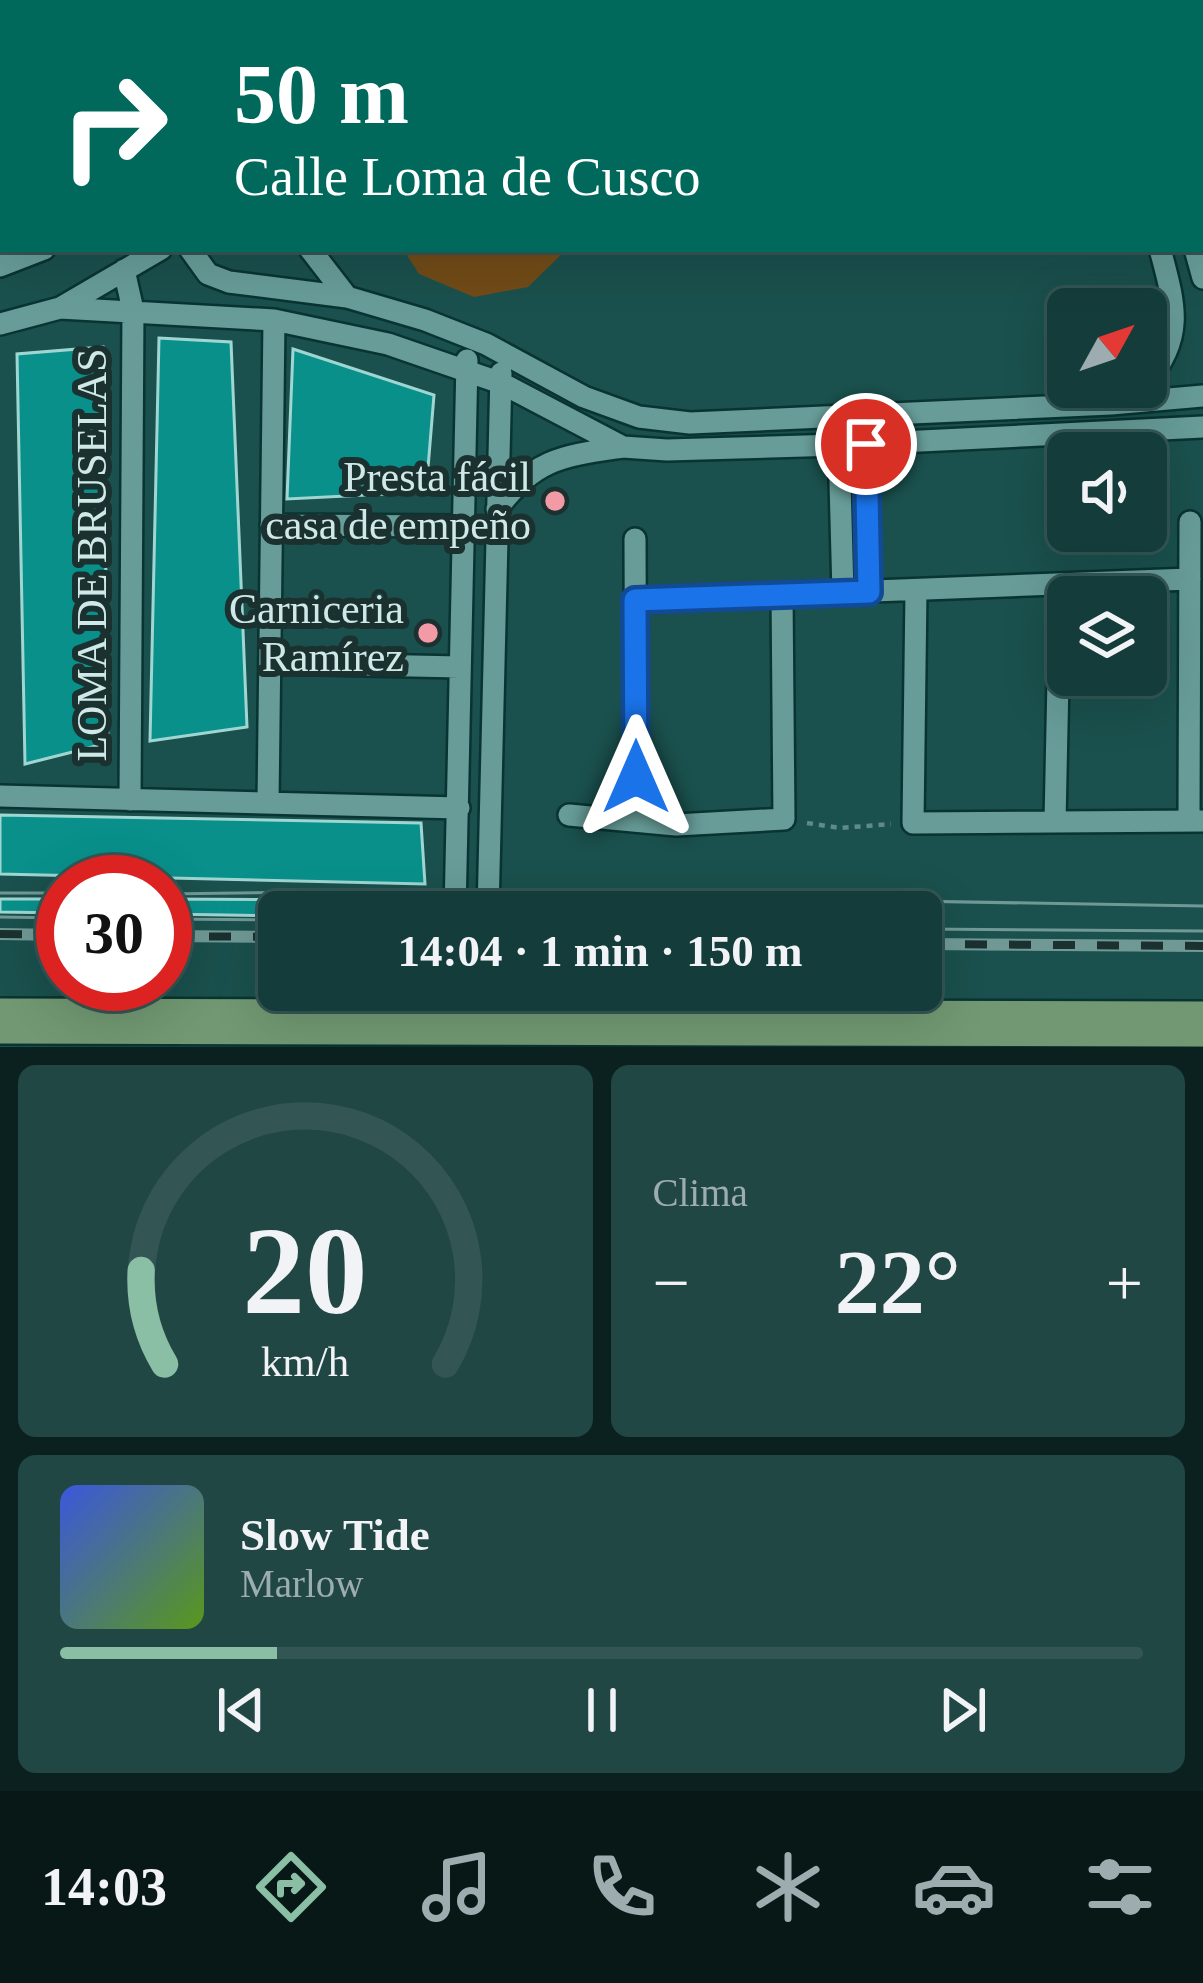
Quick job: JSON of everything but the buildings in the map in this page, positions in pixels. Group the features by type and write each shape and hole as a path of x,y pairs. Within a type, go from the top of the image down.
{"main road":[{"path":"0,1021 61,1034 455,1011"},
{"path":"524,1011 1203,1024"}],"street":[{"path":"0,266 36,252"},
{"path":"0,324 60,308 156,252"},
{"path":"192,252 208,274 229,282 347,297 425,320 499,352 584,398 638,417 690,422 1047,407"},
{"path":"312,252 347,297"},
{"path":"1161,252 1174,304 1175,321 1167,347"},
{"name":"LOMA DE BRUSELAS","path":"124,270 133,310 130,800"},
{"path":"60,308 274,320 388,344 501,383 623,447"},
{"path":"268,803 274,320"},
{"path":"456,891 465,336"},
{"path":"489,891 499,352"},
{"path":"1167,399 1203,396"},
{"path":"496,510 513,488 544,465 623,447 839,445 1203,428"},
{"path":"866,444 869,592"},
{"path":"839,445 843,593"},
{"path":"916,590 913,823 1196,821 1190,522"},
{"path":"272,525 462,526"},
{"path":"635,539 636,821"},
{"path":"1167,580 1190,579"},
{"path":"635,600 1047,585"},
{"path":"569,814 676,825 784,819 782,595"},
{"path":"270,663 460,667"},
{"path":"1055,822 1058,696"},
{"path":"459,771 492,772"},
{"path":"0,796 459,808"}],"path":[{"path":"784,819 840,828 913,823"}],"shaded area":[{"path":"405,252 564,252 528,287 474,297 419,274"}],"tram line":[{"path":"192,894 455,890 1203,906"},
{"path":"0,893 36,893"},
{"path":"0,917 36,918"},
{"path":"192,919 258,920"},
{"path":"942,929 1203,931"}],"railway":[{"path":"0,934 36,935"},
{"path":"192,936 258,937"},
{"path":"942,944 1203,946"}],"place":[{"name":"Presta fácil casa de empeño","path":"555,501"},
{"name":"Carniceria Ramírez","path":"428,633"}],"route":[{"path":"636,777 635,600 869,592 866,444"}]}
